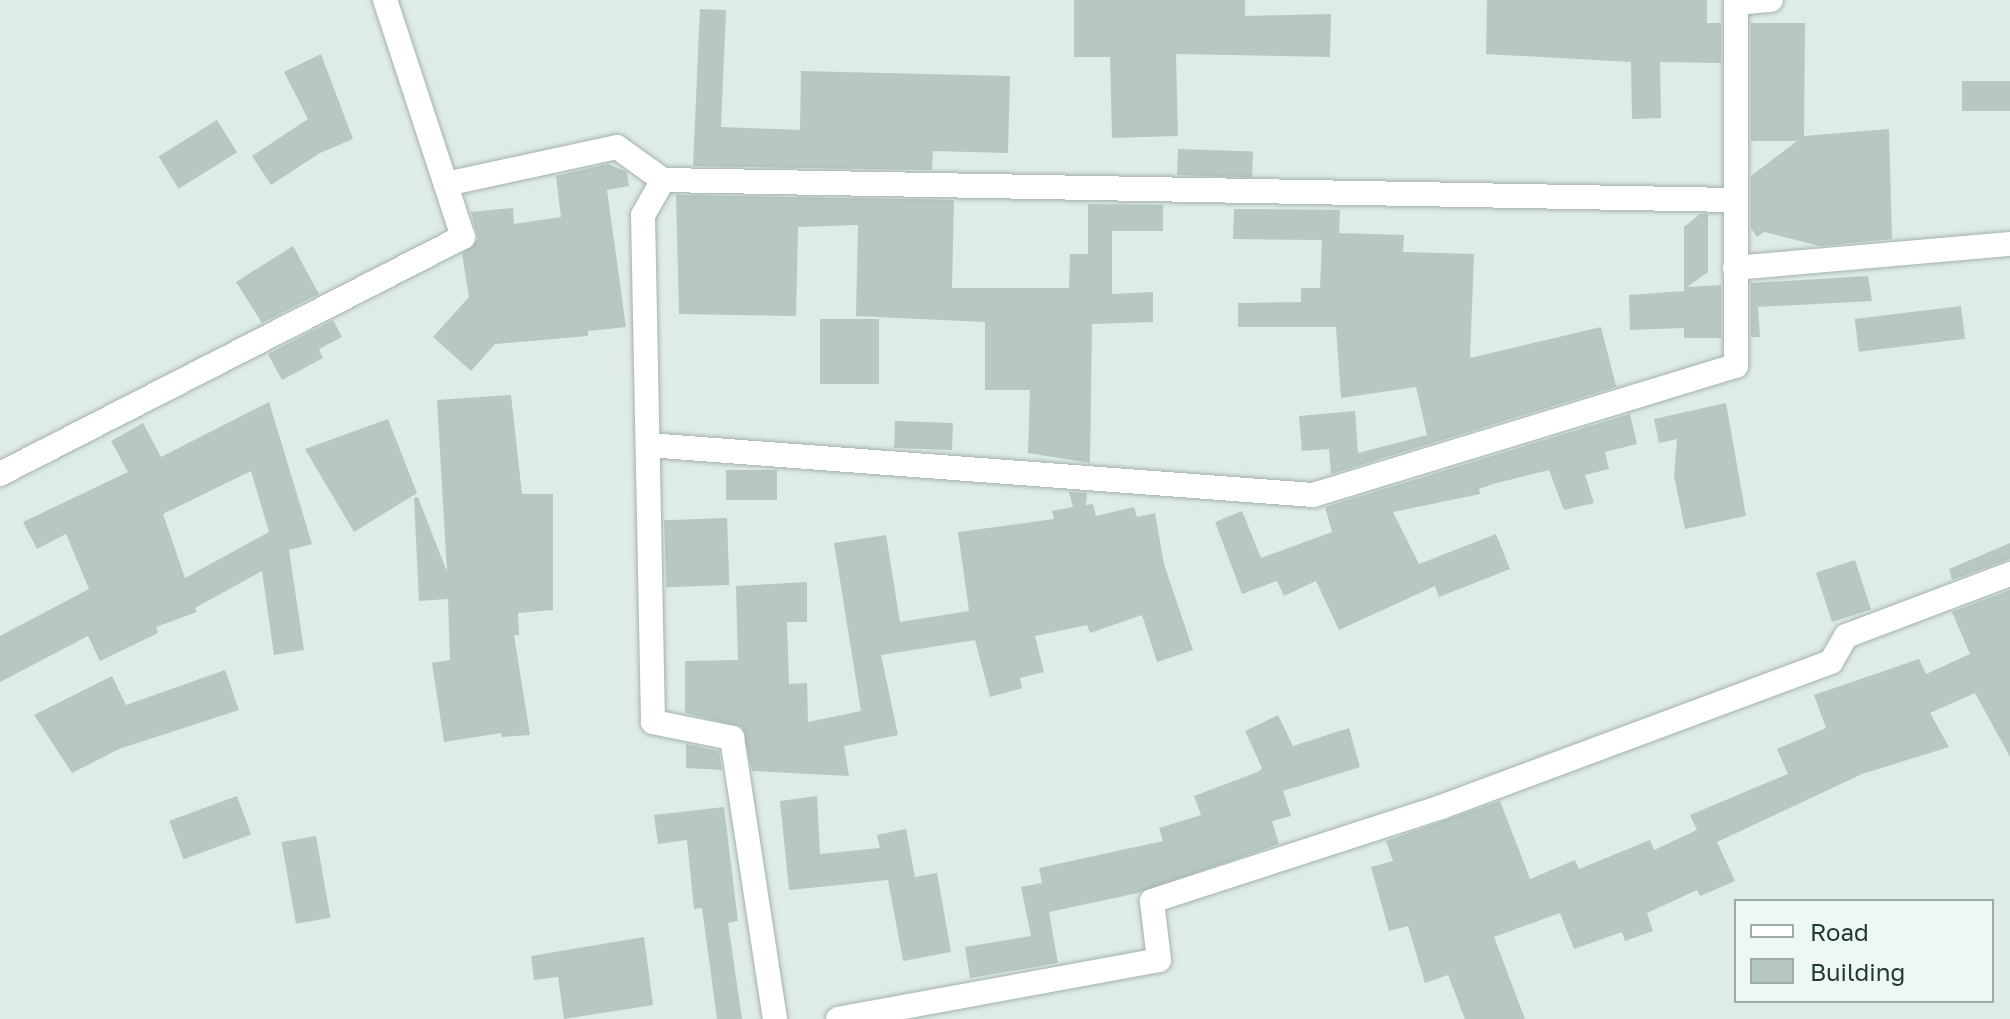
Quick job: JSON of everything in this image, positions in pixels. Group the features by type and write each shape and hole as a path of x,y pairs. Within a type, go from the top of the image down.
{"street":[{"path":"0,474 463,237 385,0"},
{"path":"648,445 1313,495 1736,366 1736,2 1771,0"},
{"path":"446,184 617,147 663,180 1735,200"},
{"path":"663,180 643,215 653,722 732,738 775,1019"},
{"path":"1735,268 2010,244"},
{"path":"838,1019 1159,960 1152,901 1441,807 1831,662 1846,636 2010,574"}],"building":[{"path":"1074,0 1245,0 1245,16 1331,14 1330,57 1176,54 1178,136 1112,138 1110,57 1074,57"},
{"path":"1487,0 1707,0 1707,23 1721,23 1721,63 1660,62 1661,118 1632,119 1631,62 1486,54"},
{"path":"700,9 726,10 721,127 800,130 801,71 1010,76 1008,153 933,151 932,170 693,166"},
{"path":"1751,23 1805,23 1804,136 1889,129 1892,239 1820,246 1764,232 1757,237 1751,228 1751,176 1797,141 1751,141"},
{"path":"321,54 353,139 320,153 271,185 252,156 308,119 284,72"},
{"path":"1962,81 2010,81 2010,111 1962,111"},
{"path":"217,120 237,152 179,189 158,157"},
{"path":"1178,149 1253,152 1252,178 1177,175"},
{"path":"608,164 627,172 629,186 607,190 626,327 588,331 588,336 495,344 471,371 433,337 469,297 462,254 478,239 471,212 513,208 514,224 561,217 556,176"},
{"path":"676,195 954,200 952,288 1069,288 1070,254 1088,254 1088,204 1163,205 1163,231 1112,231 1112,294 1153,292 1153,322 1092,324 1090,463 1028,453 1030,390 985,390 985,322 856,316 858,225 798,227 796,316 679,314"},
{"path":"1234,209 1340,210 1339,233 1404,235 1403,252 1474,254 1470,358 1601,327 1616,386 1622,385 1331,474 1329,449 1302,451 1299,416 1355,411 1358,453 1427,435 1416,387 1341,398 1336,327 1238,327 1238,303 1301,302 1301,288 1320,288 1322,240 1233,239"},
{"path":"1700,214 1708,214 1708,272 1687,287 1721,285 1721,338 1684,338 1684,328 1630,330 1629,295 1684,291 1684,227"},
{"path":"293,246 319,294 262,323 236,282"},
{"path":"1868,276 1872,301 1758,307 1760,337 1751,337 1751,283"},
{"path":"1961,306 1965,339 1859,352 1855,319"},
{"path":"820,319 879,319 879,384 820,384"},
{"path":"333,320 342,337 319,349 323,358 282,380 268,354"},
{"path":"511,395 522,494 553,494 553,610 518,613 519,635 514,635 530,735 502,737 501,733 444,742 432,663 450,660 448,599 419,601 414,498 418,497 447,572 437,400"},
{"path":"269,402 312,544 289,550 304,650 274,655 262,571 195,608 197,612 156,627 158,633 100,661 88,636 0,682 0,636 89,589 66,534 37,549 23,522 128,472 111,441 143,423 161,457","holes":["251,471 269,532 185,578 163,514"]},
{"path":"1726,403 1746,516 1685,529 1674,476 1677,439 1659,443 1654,419"},
{"path":"1630,414 1637,444 1605,452 1609,469 1585,475 1594,503 1564,510 1549,470 1493,484 1479,489 1480,494 1393,512 1419,564 1496,534 1510,569 1439,597 1435,586 1339,630 1316,581 1284,596 1277,581 1242,594 1215,522 1242,511 1261,558 1332,532 1325,507"},
{"path":"388,419 417,493 354,532 305,449"},
{"path":"895,421 953,423 952,450 894,448"},
{"path":"726,470 777,470 777,500 726,500"},
{"path":"1069,492 1087,493 1086,505 1093,504 1096,516 1134,507 1137,517 1155,513 1164,564 1193,650 1157,662 1142,615 1090,633 1087,625 1035,636 1044,672 1020,678 1022,688 990,697 975,640 881,655 898,735 844,746 849,776 752,771 742,727 685,713 685,661 738,660 736,586 807,582 807,622 787,622 789,684 807,683 808,722 861,711 834,543 886,535 900,622 969,611 958,532 1054,519 1052,511 1073,507"},
{"path":"727,518 729,585 666,587 664,520"},
{"path":"2010,543 2010,559 1952,580 1949,569"},
{"path":"1855,560 1871,609 1832,622 1816,573"},
{"path":"2010,590 2010,757 1975,693 1930,713 1949,747 1862,774 1717,842 1735,881 1700,896 1697,890 1647,913 1653,931 1625,941 1622,932 1574,949 1560,913 1494,937 1525,1019 1465,1019 1448,975 1425,983 1408,926 1389,931 1371,867 1393,861 1386,841 1500,801 1530,879 1575,860 1579,869 1650,840 1654,850 1697,830 1690,815 1788,774 1777,749 1826,728 1814,695 1919,659 1926,674 1970,654 1952,612"},
{"path":"225,670 239,710 119,749 72,773 34,715 112,676 126,705"},
{"path":"1278,715 1293,746 1349,728 1360,767 1283,791 1291,816 1272,821 1279,844 1138,893 1049,912 1058,963 970,978 965,947 1031,936 1021,887 1042,883 1039,868 1163,841 1159,828 1201,815 1194,796 1262,768 1245,731"},
{"path":"686,744 719,751 722,770 686,768"},
{"path":"237,796 251,835 183,859 169,821"},
{"path":"817,796 820,854 880,848 877,835 906,829 915,877 937,873 951,952 903,961 888,880 789,890 780,801"},
{"path":"724,807 738,921 728,923 742,1019 717,1019 702,908 694,909 687,840 658,844 654,815"},
{"path":"316,836 330,918 296,924 282,842"},
{"path":"644,937 653,1005 564,1019 558,977 534,980 531,956"}]}
